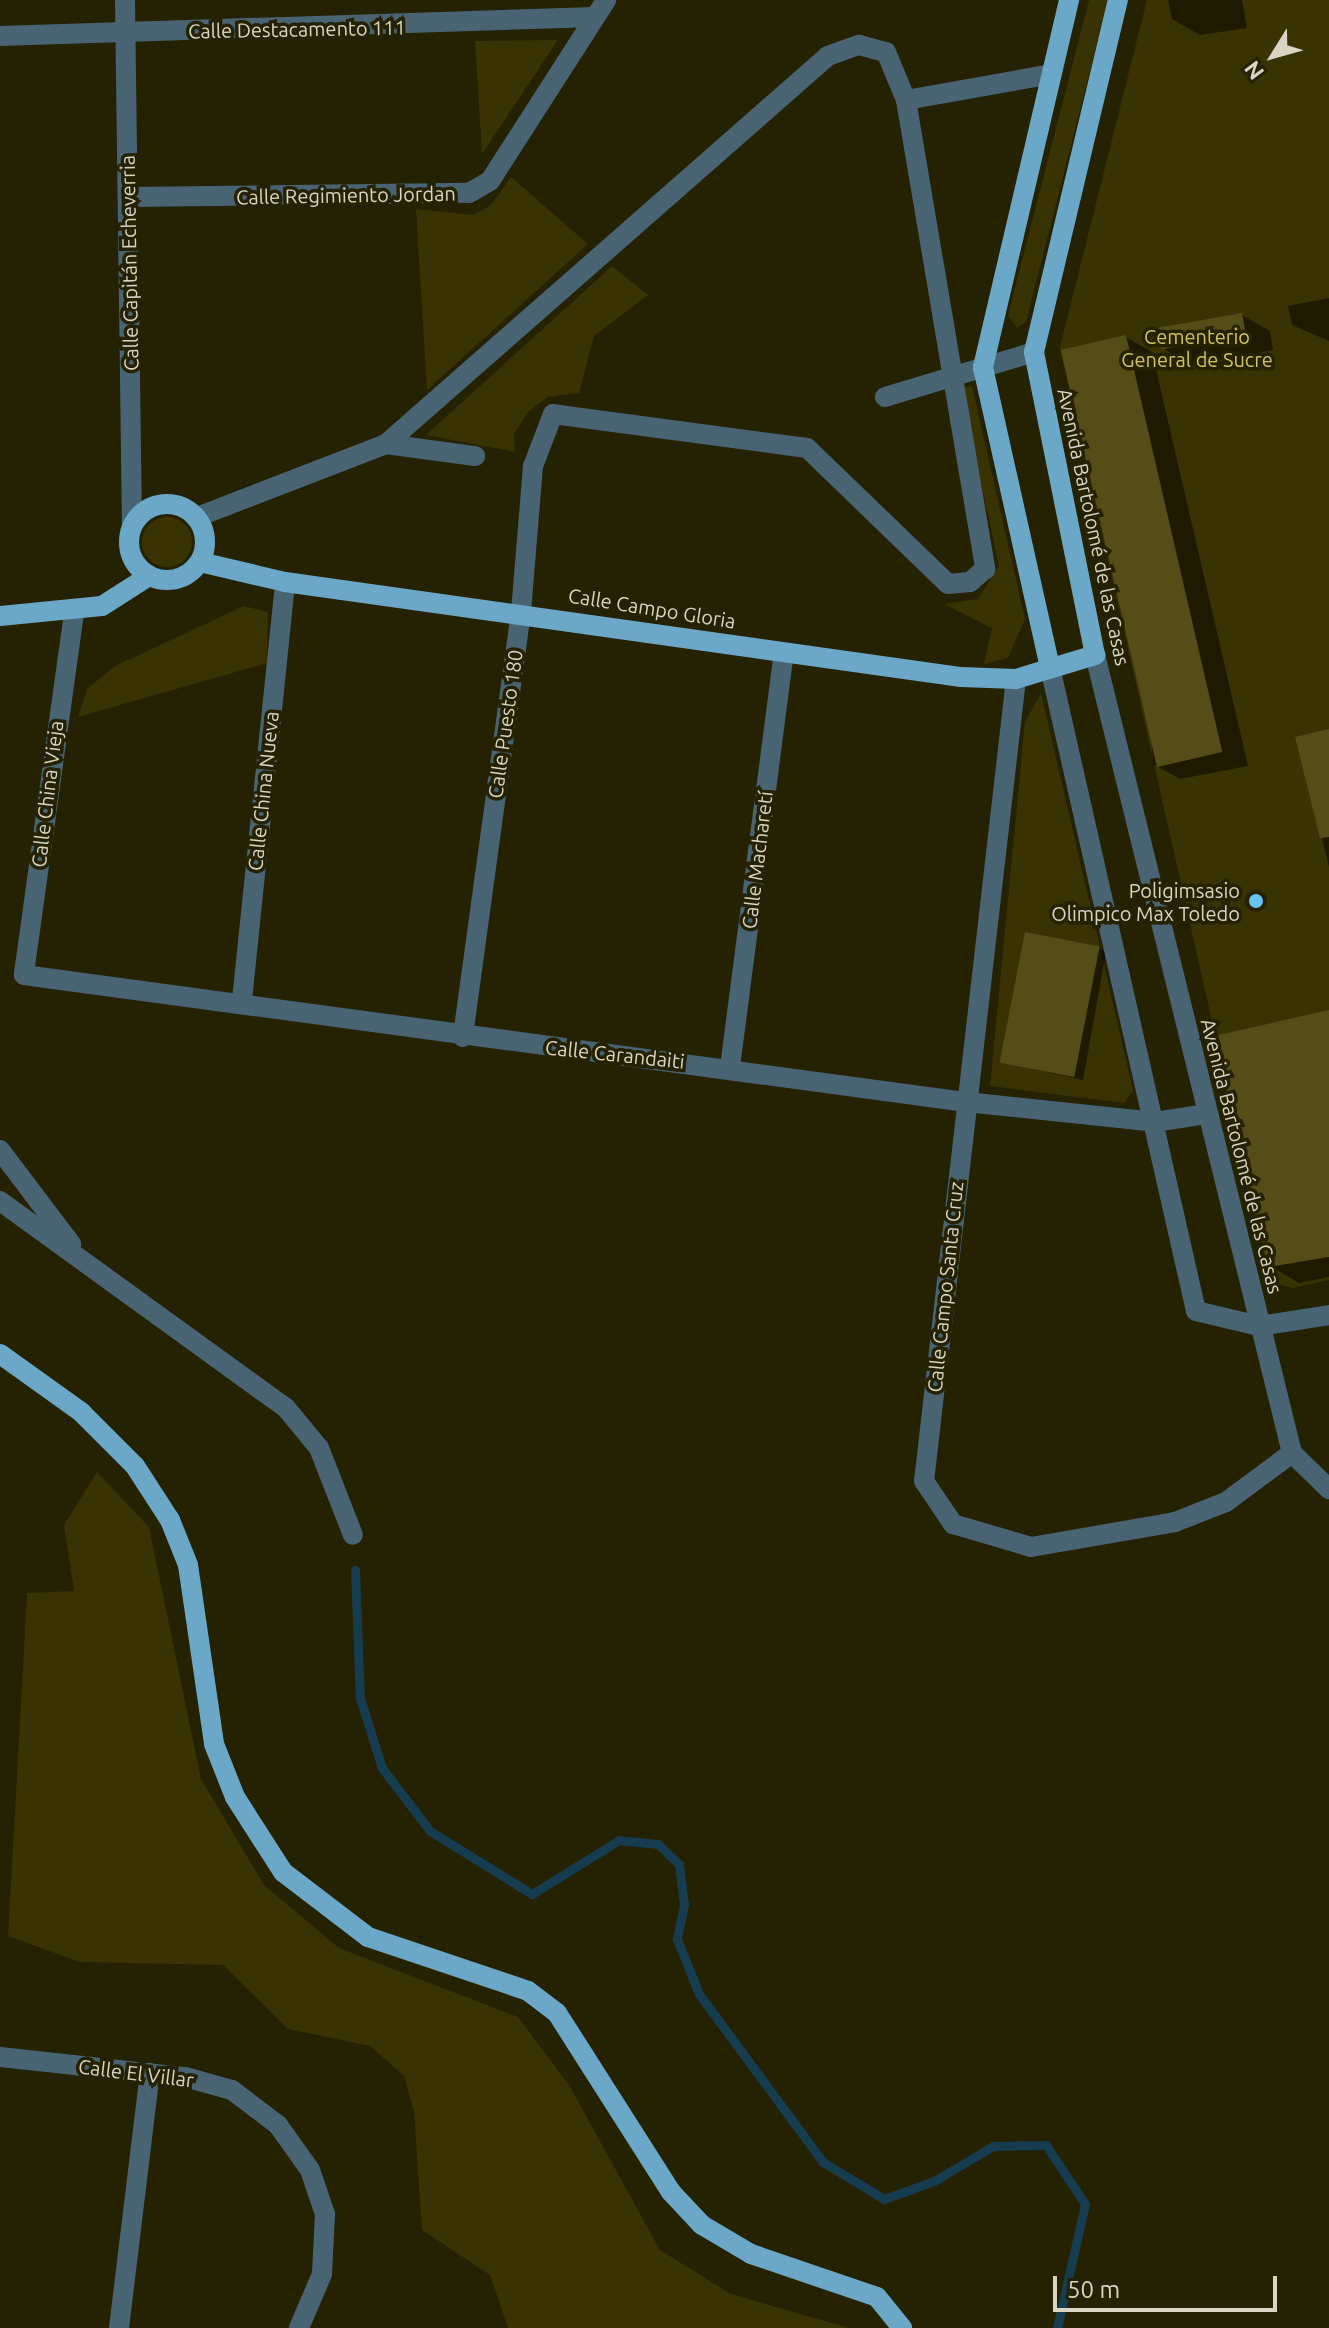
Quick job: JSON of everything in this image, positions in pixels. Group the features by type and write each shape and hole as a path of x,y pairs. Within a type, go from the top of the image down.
{"main road":[{"path":"1049,663 983,367 1069,0"},
{"name":"Avenida Bartolomé de las Casas","path":"1095,655 1034,352 1118,0"},
{"path":"0,616 74,613 102,606 149,576 181,577 200,562 205,539 197,517 162,504 132,526 131,551 149,576"},
{"name":"Calle Campo Gloria","path":"200,562 285,582 521,612 784,653 1016,679"},
{"path":"1016,679 1049,663 1095,655"},
{"path":"0,1354 81,1412 135,1466 170,1520 188,1565 214,1744 235,1797 283,1872 368,1937 528,1991 557,2013 671,2192 702,2225 751,2254 877,2297 902,2328"}],"street":[{"name":"Calle Capitán Echeverria","path":"125,0 132,526"},
{"name":"Calle Destacamento 111","path":"0,36 126,34 600,8"},
{"name":"Calle Regimiento Jordan","path":"128,197 469,193 490,181 600,8"},
{"path":"197,517 386,444 828,56 859,45 886,52 906,100 948,377"},
{"path":"906,100 1052,74"},
{"path":"885,397 1034,352"},
{"name":"Calle Puesto 180","path":"463,1037 521,612 533,466 553,414 807,448 948,584 970,582 985,569 948,377"},
{"path":"386,444 475,456"},
{"name":"Calle China Nueva","path":"242,1000 285,582"},
{"name":"Calle China Vieja","path":"24,975 74,613"},
{"name":"Calle Macharetí","path":"730,1067 784,653"},
{"name":"Avenida Bartolomé de las Casas","path":"1095,655 1292,1453"},
{"path":"1049,663 1196,1311 1259,1326 1329,1315"},
{"name":"Calle Campo Santa Cruz","path":"1016,679 924,1481 933,1503 953,1524 1031,1547 1175,1522 1226,1502 1292,1453"},
{"name":"Calle Carandaiti","path":"24,975 242,1000 463,1037 730,1067 966,1102 1155,1122 1207,1114"},
{"path":"0,1150 86,1263"},
{"path":"0,1201 286,1408 319,1448 353,1535"},
{"path":"1292,1453 1329,1489"},
{"name":"Calle El Villar","path":"0,2057 150,2073 232,2090 278,2125 310,2170 325,2214 322,2274 299,2328"},
{"path":"119,2328 150,2073"}],"green space":[{"path":"1089,0 1108,0 1026,322 1017,328 1008,315"},
{"name":"Cementerio General de Sucre","path":"1147,0 1329,0 1329,1280 1293,1288 1271,1283 1060,347"},
{"path":"558,40 482,154 475,41"},
{"path":"511,177 588,244 427,390 416,209 473,215 490,206"},
{"path":"612,266 648,295 594,336 579,393 548,397 528,412 514,434 515,452 426,435"},
{"path":"972,386 1025,619 1008,658 984,664 992,628 944,604 978,599 999,566 961,388"},
{"path":"167,517 184,525 192,542 184,559 167,567 150,559 142,542 150,525"},
{"path":"244,606 268,612 267,663 78,717 87,689 115,666"},
{"path":"1041,693 1133,1090 1124,1103 990,1086 1025,722"},
{"path":"97,1472 149,1527 201,1779 264,1885 339,1948 518,2017 569,2085 660,2250 731,2294 849,2328 508,2328 490,2275 422,2230 414,2111 404,2076 370,2046 288,2029 223,1965 80,1962 8,1936 27,1593 74,1591 64,1525"}],"building":[{"path":"1242,313 1246,335 1161,350 1157,328"},
{"path":"1126,335 1222,752 1157,767 1061,350"},
{"path":"1329,729 1329,837 1320,838 1295,737"},
{"path":"1025,932 1100,947 1074,1077 1000,1063"},
{"path":"1329,1010 1329,1257 1268,1267 1214,1036"}],"waterway":[{"path":"355,1570 360,1698 382,1768 430,1831 532,1894 619,1840 658,1844 679,1864 684,1905 677,1939 699,1994 823,2162 884,2199 934,2181 993,2146 1046,2145 1085,2204 1057,2328"}],"place":[{"name":"Poligimsasio Olimpico Max Toledo","path":"1256,901"}]}
